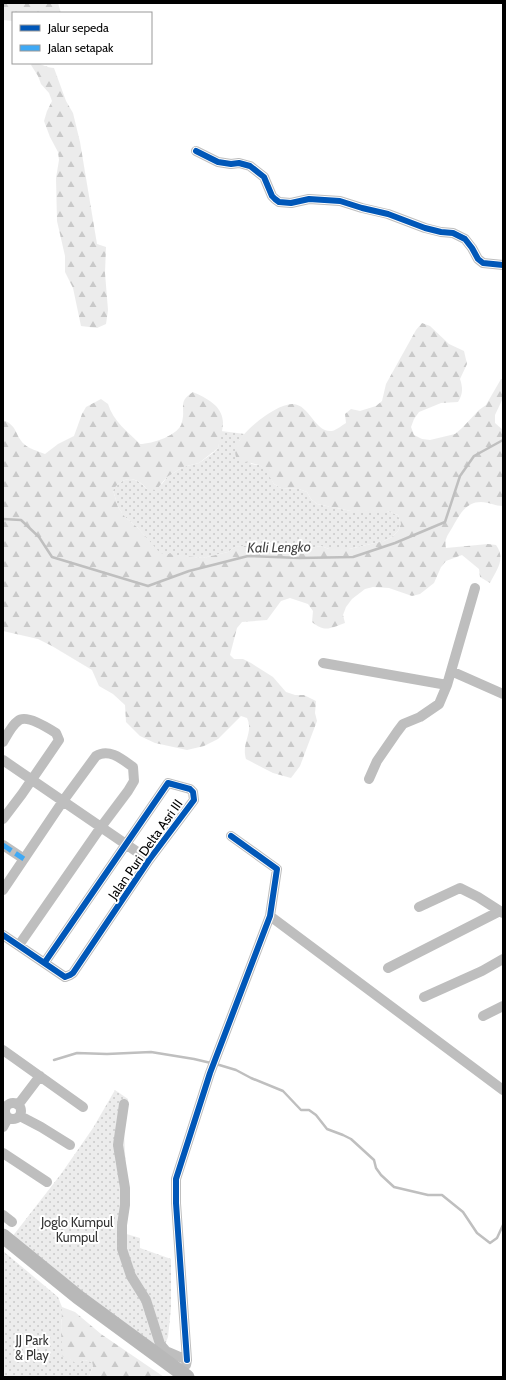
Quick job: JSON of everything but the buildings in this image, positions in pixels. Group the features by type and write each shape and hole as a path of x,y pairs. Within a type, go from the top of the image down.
{"street":[{"path":"196,151 218,162 231,164 239,163 250,166 264,177 272,196 279,202 291,203 309,199 340,201 388,214 425,228 453,233 465,239 478,259 483,262 503,266"},
{"path":"369,779 377,761 403,724 420,717 439,704 447,684 475,588"},
{"path":"323,663 447,684"},
{"path":"451,671 503,694"},
{"path":"3,742 16,723 22,718 56,733 59,740 3,819"},
{"path":"3,890 96,756 101,753 110,754 119,757 133,767 134,781 128,791 101,827 19,945"},
{"name":"Jalan Puri Delta Asri III","path":"3,760 149,860"},
{"name":"Jalan Puri Delta Asri III","path":"3,935 45,962 65,977 70,975 149,860 194,800 194,795 190,789 168,783 45,962"},
{"path":"185,1371 176,1179 210,1073 270,916 277,869 231,836"},
{"path":"3,844 24,860"},
{"path":"419,907 460,888 502,912"},
{"path":"388,968 502,912"},
{"path":"270,916 503,1090"},
{"path":"424,997 482,971 503,959"},
{"path":"483,1016 503,1006"},
{"path":"3,1050 83,1107"},
{"path":"18,1105 40,1076"},
{"path":"18,1105 12,1104 5,1106 6,1122 20,1116"},
{"path":"124,1104 118,1145 125,1188 125,1205 122,1225 122,1250 131,1276 146,1300 160,1344 185,1371"},
{"path":"18,1105 21,1110 20,1116"},
{"path":"20,1116 70,1145"},
{"path":"3,1153 47,1182"},
{"path":"3,1215 12,1222"},
{"path":"3,1236 78,1298 185,1371"}],"green space":[{"path":"3,3 58,3 61,12 12,12 12,21 3,20"},
{"path":"38,64 54,68 66,101 73,113 80,142 97,244 106,247 105,273 108,310 106,324 97,328 81,326 73,288 65,272 65,256 57,221 56,178 59,160 58,152 44,121 52,101 49,93 41,84 31,65"},
{"path":"422,323 430,326 449,344 464,351 467,364 460,379 462,391 458,402 441,403 419,412 411,427 414,435 422,439 430,440 455,434 486,405 501,379 503,379 503,398 495,415 495,423 503,430 503,506 481,502 471,504 460,514 446,540 446,548 488,544 496,545 500,555 498,569 490,583 480,577 479,569 462,555 446,561 441,567 434,583 420,594 412,596 389,588 373,587 365,589 352,599 346,607 343,615 345,623 332,628 321,628 312,622 313,611 308,604 290,598 281,601 267,620 242,622 237,628 230,655 234,659 243,659 251,663 273,677 286,692 295,695 304,695 316,701 315,713 317,721 300,766 291,778 273,773 246,759 245,748 249,728 247,718 241,716 218,739 204,746 187,750 155,743 140,736 126,722 125,705 113,694 99,686 92,670 38,639 3,631 3,420 8,422 14,428 26,446 45,454 58,444 74,436 86,407 101,399 108,404 113,416 126,431 140,444 145,444 165,438 180,427 185,399 193,392 212,403 220,411 223,425 218,448 199,463 183,467 167,477 156,490 147,489 139,482 130,479 121,482 113,490 118,507 125,517 138,528 160,553 203,558 228,552 235,547 244,546 261,549 296,551 321,546 329,549 349,549 384,541 392,537 398,531 401,524 398,515 387,511 351,511 317,504 311,499 307,492 299,489 281,488 274,484 265,469 259,465 242,461 236,457 235,450 244,434 269,413 286,405 293,404 299,406 304,409 321,428 332,431 346,423 345,414 351,409 360,411 376,406 382,401 386,384 416,330"},
{"path":"221,431 245,434 239,441 251,464 259,465 266,469 274,484 281,488 299,489 307,492 311,499 317,504 351,511 387,511 398,515 401,524 398,531 392,537 384,541 349,549 329,549 321,546 296,551 261,549 253,546 235,547 228,552 203,558 160,554 138,528 125,517 118,507 113,490 121,482 130,479 138,482 147,489 162,484 167,477 183,467 199,463 213,453 218,448"},
{"name":"Joglo Kumpul Kumpul","path":"115,1090 128,1099 124,1131 126,1172 123,1233 140,1238 140,1248 171,1259 171,1308 168,1337 162,1352 106,1312 12,1237 61,1174 93,1128"},
{"name":"JJ Park & Play","path":"3,1251 58,1297 62,1307 61,1333 70,1359 80,1362 84,1360 92,1362 93,1366 89,1377 3,1377"},
{"path":"62,1307 75,1312 101,1334 164,1377 89,1377 93,1366 92,1362 84,1360 78,1365 70,1359 63,1359 61,1333"}],"waterway":[{"name":"Kali Lengko","path":"3,519 21,520 39,537 52,557 148,586 189,571 248,556 300,558 353,557 395,543 445,522 460,476 474,456 503,440"},
{"path":"54,1060 77,1053 107,1054 151,1052 211,1063"},
{"path":"216,1064 236,1070 283,1091 301,1110 309,1110 316,1115 327,1129 351,1139 374,1160 376,1168 381,1175 394,1187 428,1195 442,1195 463,1212 477,1233 490,1243 497,1238 503,1225"}],"marked path":[{"path":"3,845 24,859"}],"cycle path":[{"path":"196,151 218,162 231,164 239,163 250,166 264,177 272,196 279,202 291,203 309,199 340,201 388,214 425,228 453,233 465,239 478,259 483,263 503,265"},
{"path":"3,935 65,977 73,973 149,860 194,800 193,792 190,789 168,783 45,962"},
{"path":"187,1360 176,1203 176,1179 210,1073 270,916 277,869 231,836"}]}
